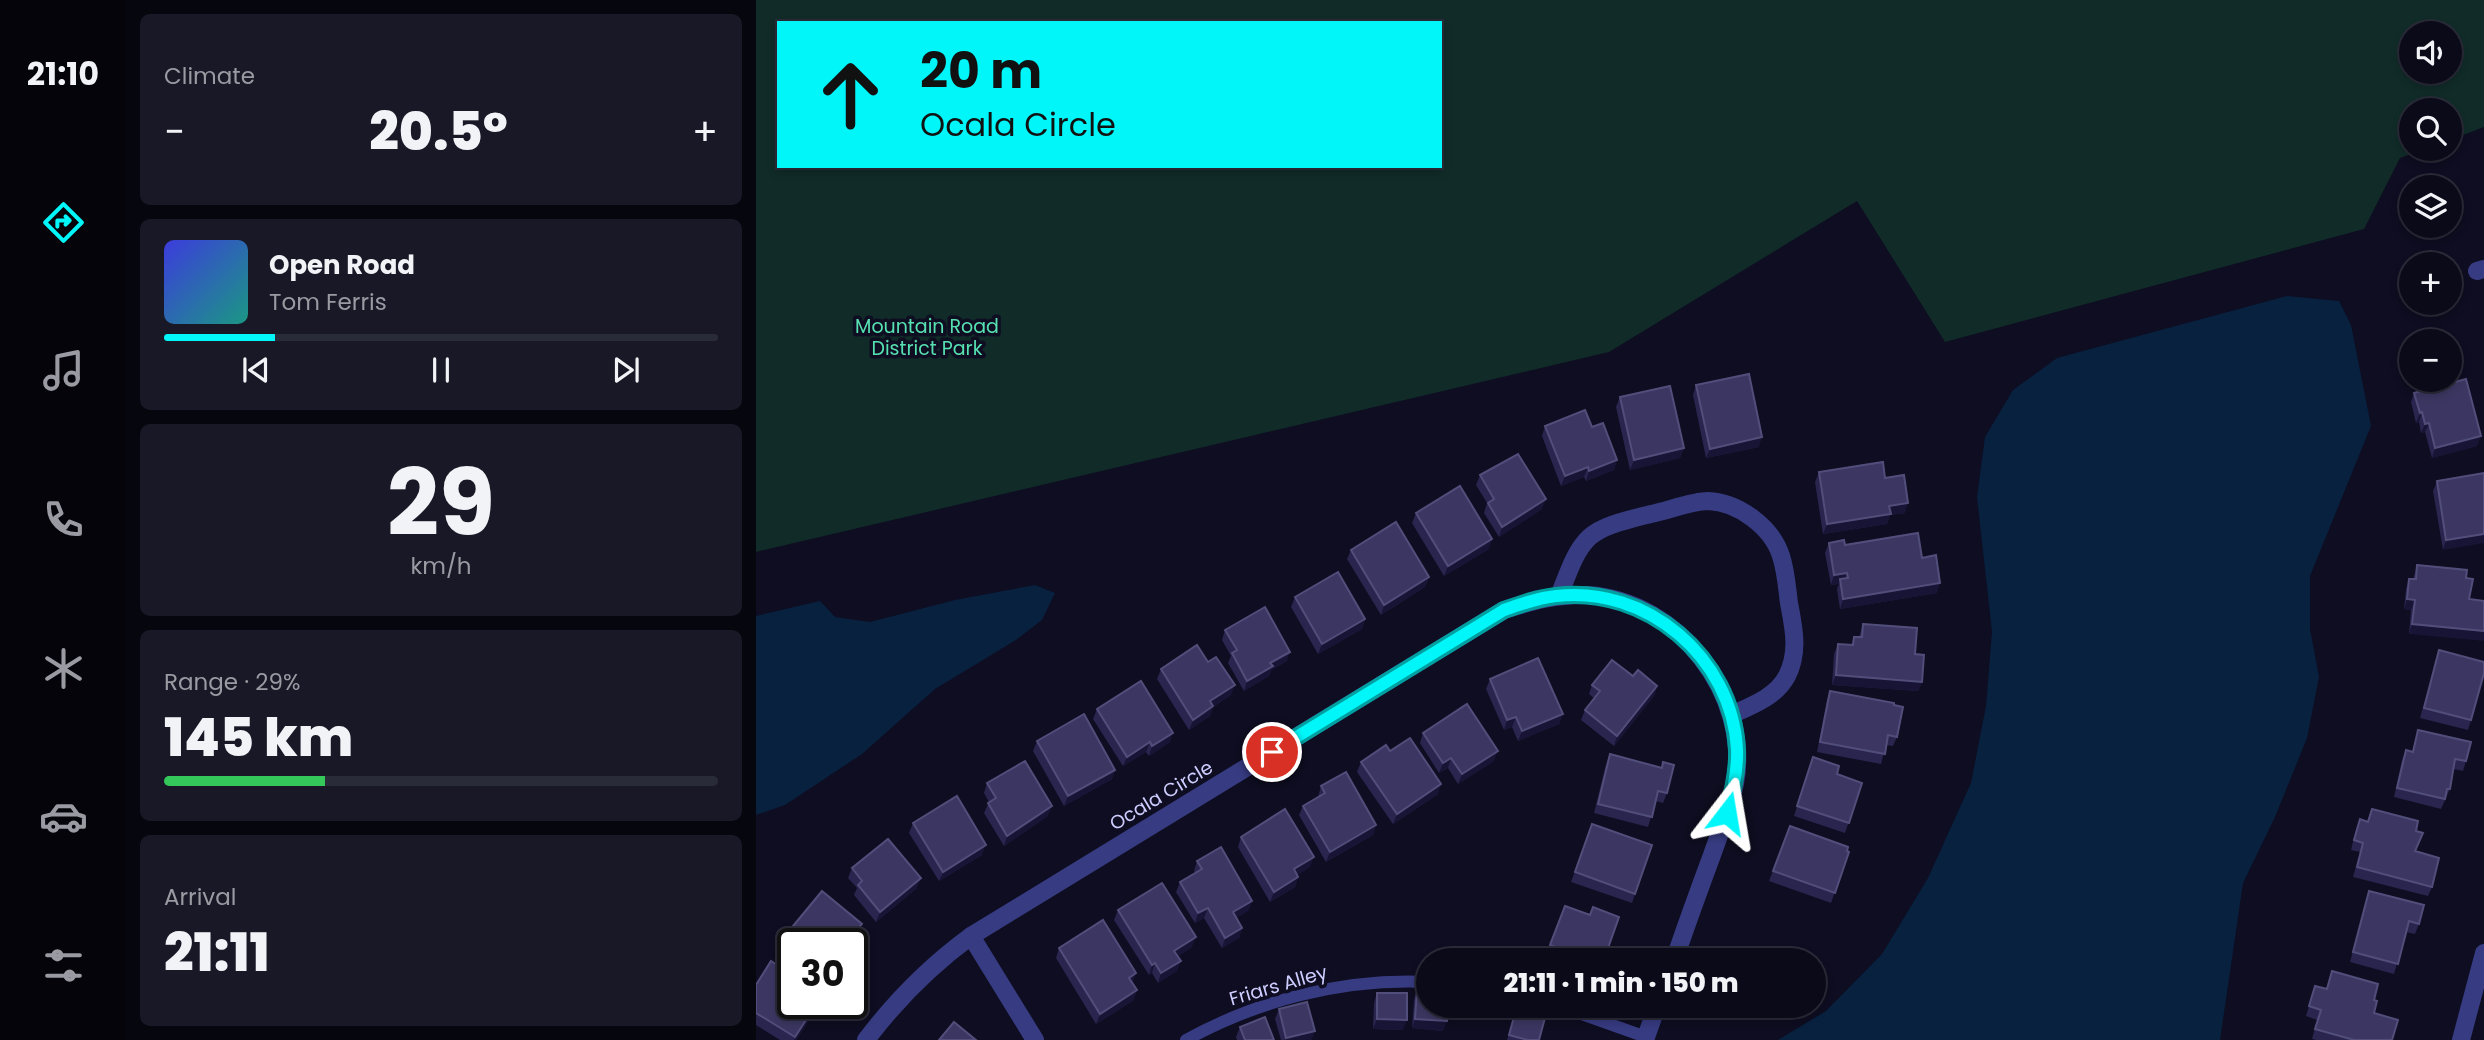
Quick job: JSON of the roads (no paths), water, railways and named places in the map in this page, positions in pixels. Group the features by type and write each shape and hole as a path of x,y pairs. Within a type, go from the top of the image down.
{"street":[{"path":"1559,596 1575,552 1590,535 1609,524 1707,501 1732,506 1751,517 1768,533 1781,555 1795,638 1794,658 1786,679 1770,696 1731,715"},
{"name":"Ocala Circle","path":"866,1040 902,994 939,959 971,936 1504,610 1536,599 1559,596 1590,596 1626,603 1657,618 1684,638 1707,664 1731,715 1737,748 1735,782 1727,813 1679,948"},
{"path":"971,936 1035,1040"},
{"path":"2461,1040 2484,953"},
{"path":"1645,1038 1652,1018"}],"lane":[{"name":"Friars Alley","path":"1186,1040 1213,1025 1263,1005 1320,990 1378,982 1416,982"},
{"path":"1591,1018 1645,1038"}],"water":[{"path":"2287,296 2339,301 2351,325 2371,426 2310,576 2310,629 2319,677 2307,738 2275,817 2243,883 2220,1040 1778,1040 1814,1018 1826,1018 1826,1011 1882,954 1928,878 1971,783 1986,706 1992,632 1977,497 1985,437 2013,390 2057,358"},
{"path":"1035,585 1055,593 1042,620 1016,640 935,689 862,754 785,805 756,815 756,616 820,601 835,617 870,622 955,600"}],"park label":[{"name":"Mountain Road District Park","path":"927,337"}]}
